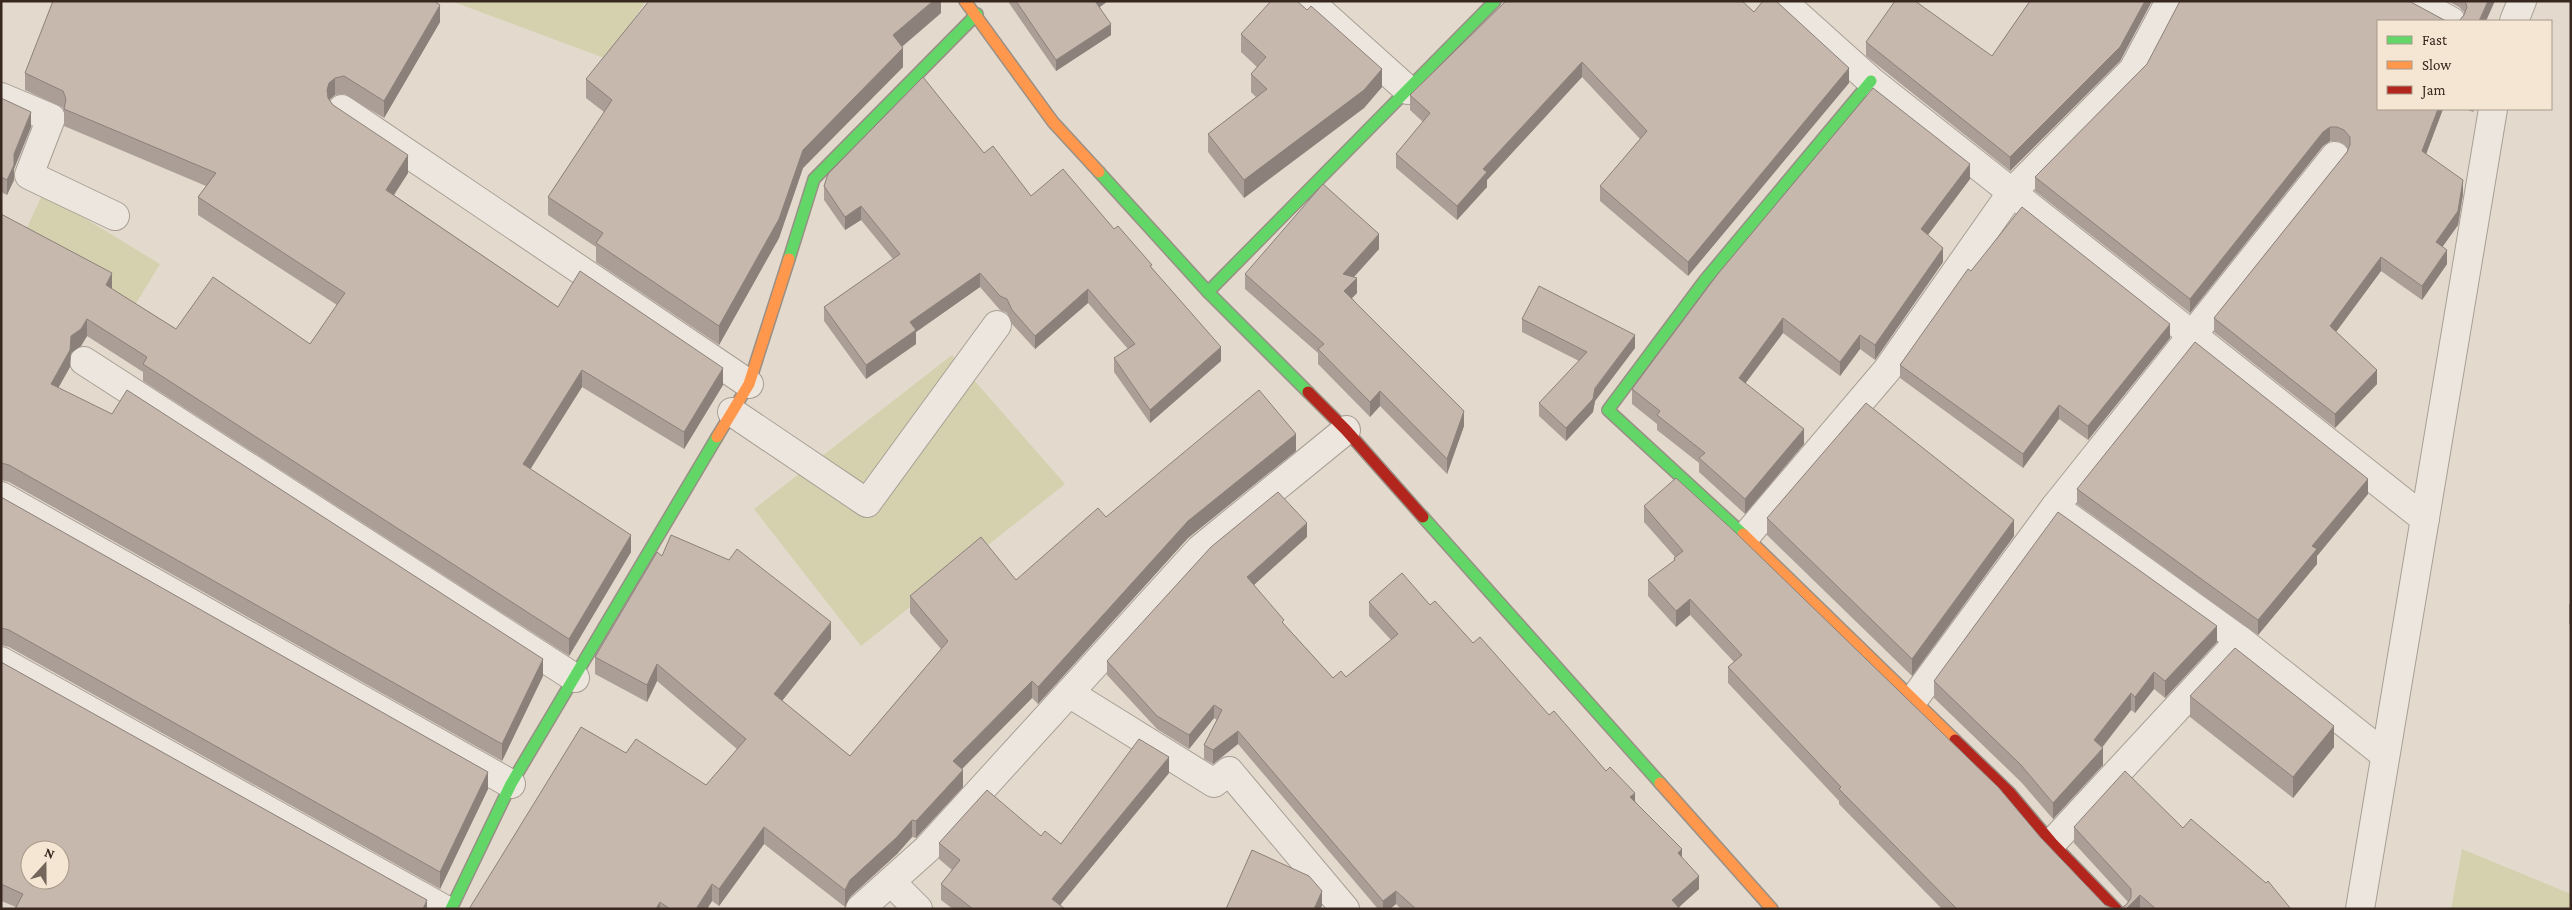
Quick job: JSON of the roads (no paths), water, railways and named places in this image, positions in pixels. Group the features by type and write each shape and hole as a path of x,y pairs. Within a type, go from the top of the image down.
{"street":[{"path":"966,1 1053,122 1208,292 1346,430 1772,909"},
{"path":"1309,1 1408,90"},
{"path":"1208,292 1495,1"},
{"path":"1782,1 1871,81 2424,519"},
{"path":"1746,536 1887,370 2012,192 2133,70 2170,1"},
{"path":"2415,1 2449,20"},
{"path":"2514,20 2522,1"},
{"path":"451,909 511,784 749,384 814,179 977,14"},
{"path":"1871,81 1705,280 1608,410 1746,536 2010,793 2052,843 2116,909"},
{"path":"1,98 51,118 29,175 115,216"},
{"path":"342,108 749,384"},
{"path":"2360,909 2492,110"},
{"path":"1914,699 2055,507 2335,156"},
{"path":"732,412 867,503 997,326"},
{"path":"84,361 575,678"},
{"path":"860,909 927,849 1200,549 1346,430"},
{"path":"1,496 511,784"},
{"path":"2055,507 2240,640 2385,755"},
{"path":"2052,843 2240,640"},
{"path":"1,661 444,909"},
{"path":"1069,693 1214,783 1229,771 1345,909"},
{"path":"891,882 918,909"}]}
